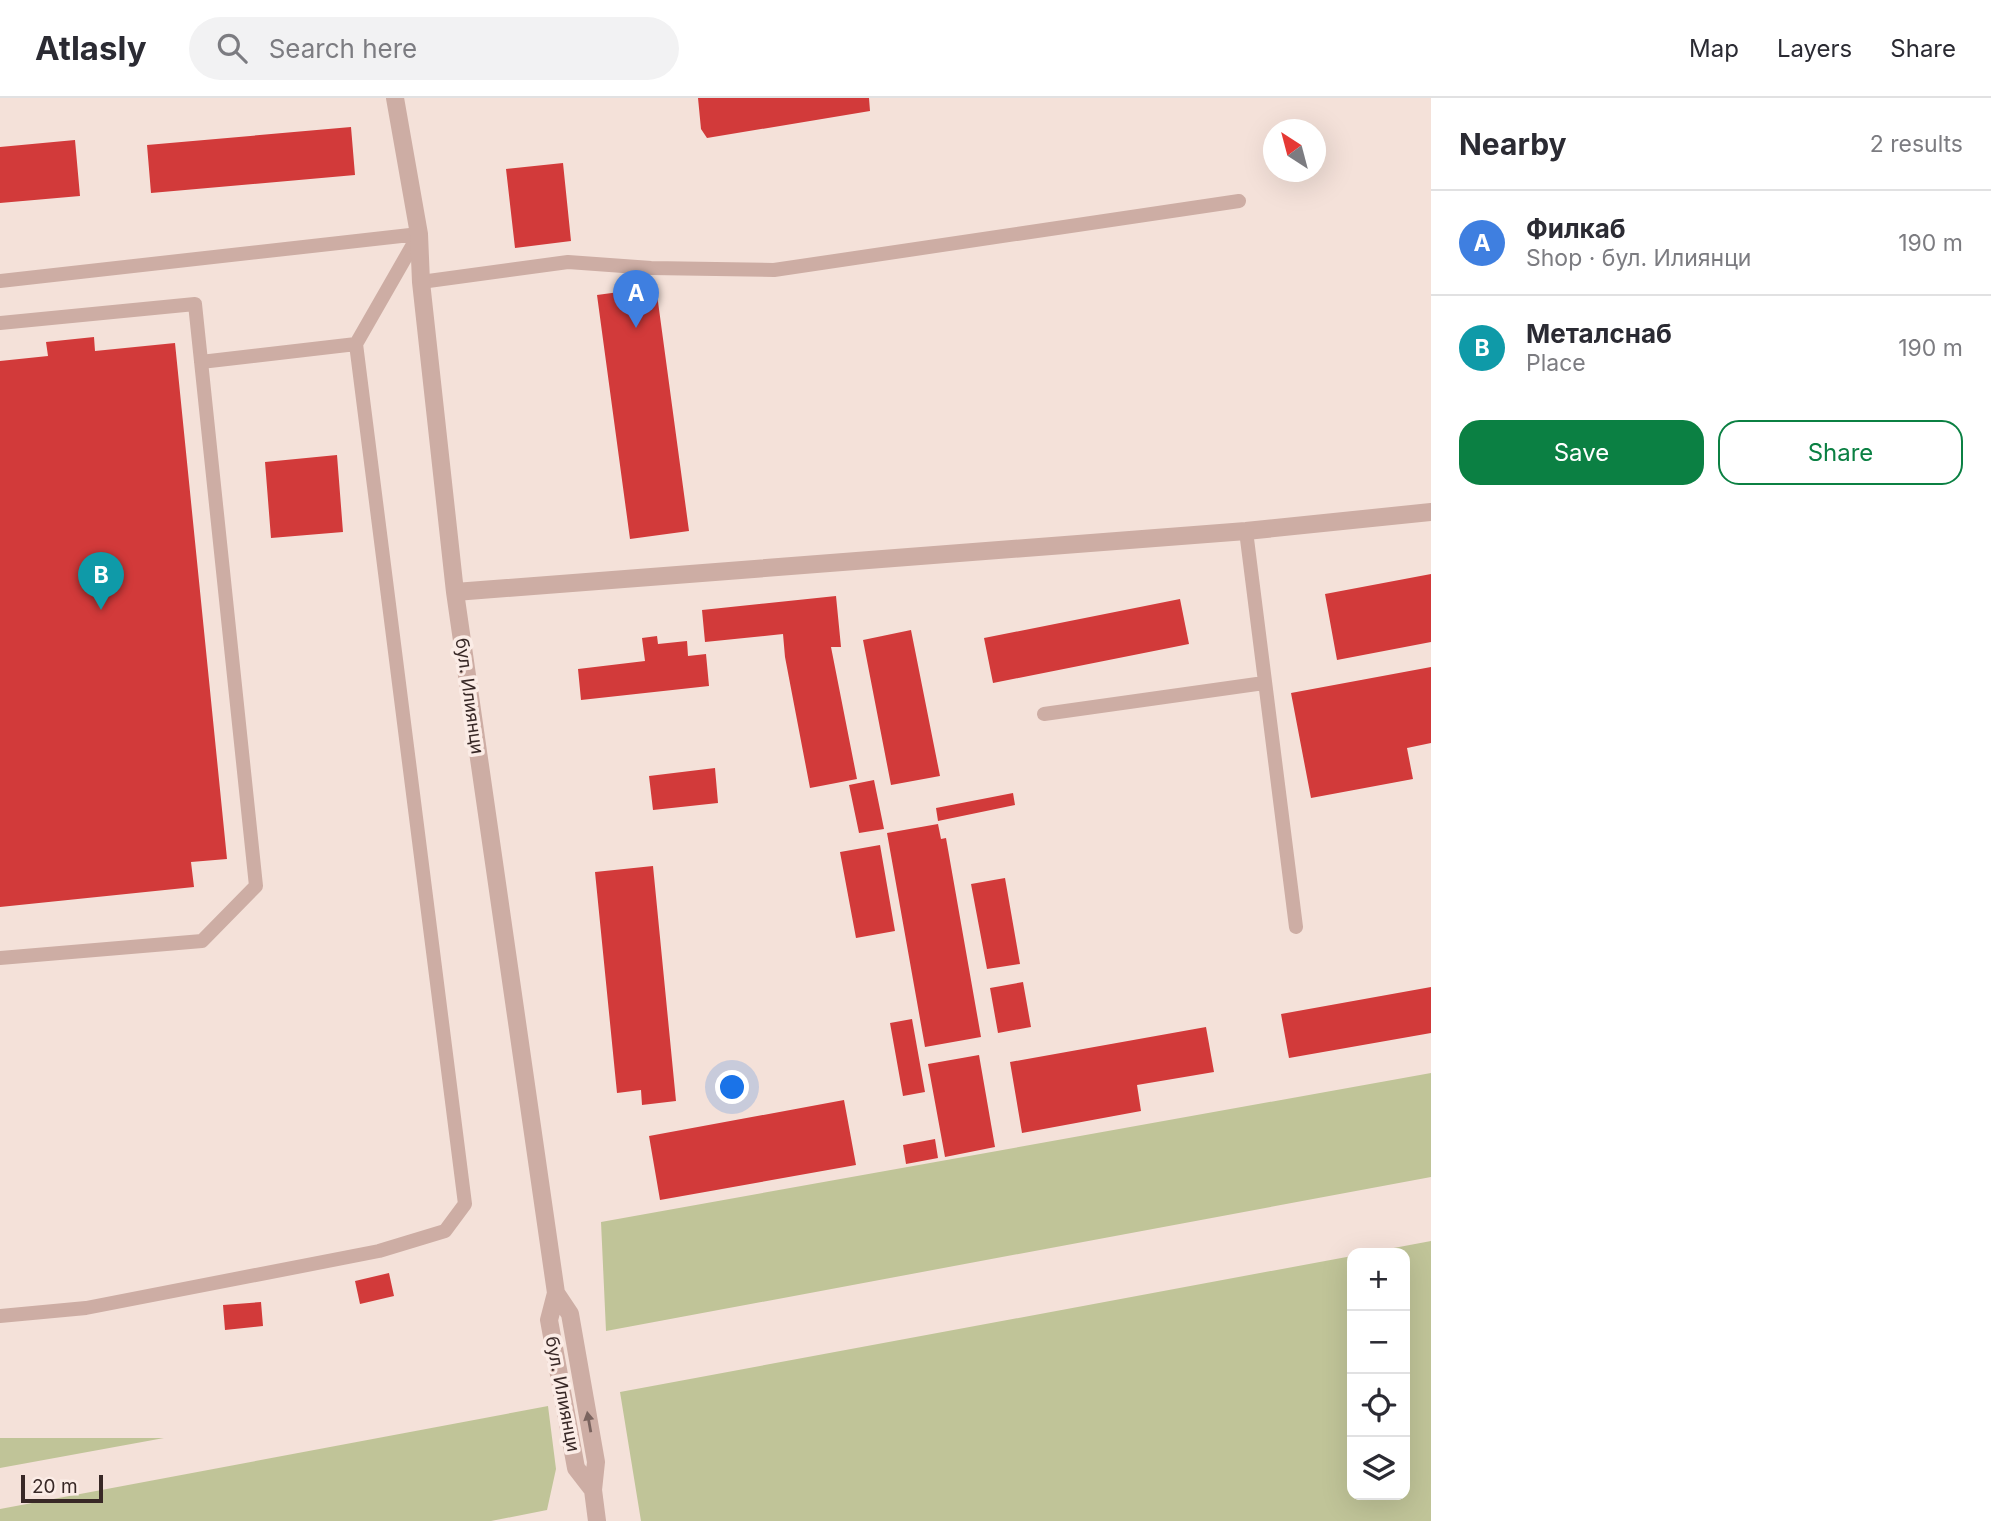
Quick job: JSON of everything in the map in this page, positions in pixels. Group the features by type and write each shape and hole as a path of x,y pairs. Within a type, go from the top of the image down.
{"street":[{"name":"бул. Илиянци","path":"395,98 419,234 421,282 455,592 556,1293 570,1314 596,1462 593,1490 597,1521"},
{"path":"455,592 1246,531 1431,512"}],"lane":[{"path":"421,282 568,262 651,268 774,270 1239,201"},
{"path":"0,281 419,234"},
{"path":"0,1316 86,1308 379,1251 445,1231 465,1204 356,344 419,234"},
{"path":"0,323 195,304 256,886 202,941 0,958"},
{"path":"201,362 356,344"},
{"path":"1246,531 1296,927"},
{"path":"1045,713 1264,684"}],"green space":[{"path":"1431,1073 1431,1177 606,1331 601,1222"},
{"path":"1431,1241 1431,1521 641,1521 620,1392 1347,1257 1347,1500 1410,1500 1410,1248 1394,1248"},
{"path":"548,1406 556,1469 547,1510 491,1521 0,1521 0,1509"},
{"path":"0,1438 164,1438 0,1468"}],"building":[{"path":"698,98 869,98 870,111 707,138 701,129"},
{"path":"351,127 355,175 151,193 147,145"},
{"path":"75,140 80,196 0,203 0,147"},
{"path":"563,163 571,241 515,248 506,169"},
{"path":"656,287 689,531 630,539 597,295"},
{"path":"94,337 95,351 175,343 227,859 191,862 194,887 0,907 0,361 48,356 46,342"},
{"path":"337,455 343,532 271,538 265,462"},
{"path":"1431,574 1431,642 1337,660 1325,594"},
{"path":"836,596 841,647 831,647 857,779 810,788 783,634 705,642 702,610"},
{"path":"1180,599 1189,644 993,683 984,638"},
{"path":"911,630 940,776 891,785 863,640"},
{"path":"657,636 658,644 687,641 688,656 706,654 709,686 581,700 578,669 645,661 642,638"},
{"path":"1431,667 1431,743 1407,748 1413,779 1311,798 1291,693"},
{"path":"715,768 718,803 653,810 649,776"},
{"path":"874,780 884,829 859,833 849,785"},
{"path":"1013,793 1015,805 938,821 936,808"},
{"path":"938,824 941,839 946,838 981,1037 925,1047 887,833"},
{"path":"880,845 895,931 856,938 840,852"},
{"path":"653,866 676,1101 642,1105 641,1090 617,1093 595,872"},
{"path":"1005,878 1020,964 987,969 971,884"},
{"path":"1023,982 1031,1027 998,1033 990,988"},
{"path":"1431,987 1431,1033 1289,1058 1281,1014"},
{"path":"912,1019 925,1092 903,1096 890,1023"},
{"path":"1206,1027 1214,1072 1137,1085 1141,1111 1022,1133 1010,1062"},
{"path":"979,1055 995,1147 945,1157 928,1064"},
{"path":"844,1100 856,1165 660,1200 649,1136"},
{"path":"935,1139 938,1158 906,1164 903,1145"},
{"path":"389,1273 394,1296 360,1304 355,1281"},
{"path":"261,1302 263,1326 225,1330 223,1305"}],"place":[{"name":"Филкаб","path":"636,328"},
{"name":"Металснаб","path":"101,610"}]}
